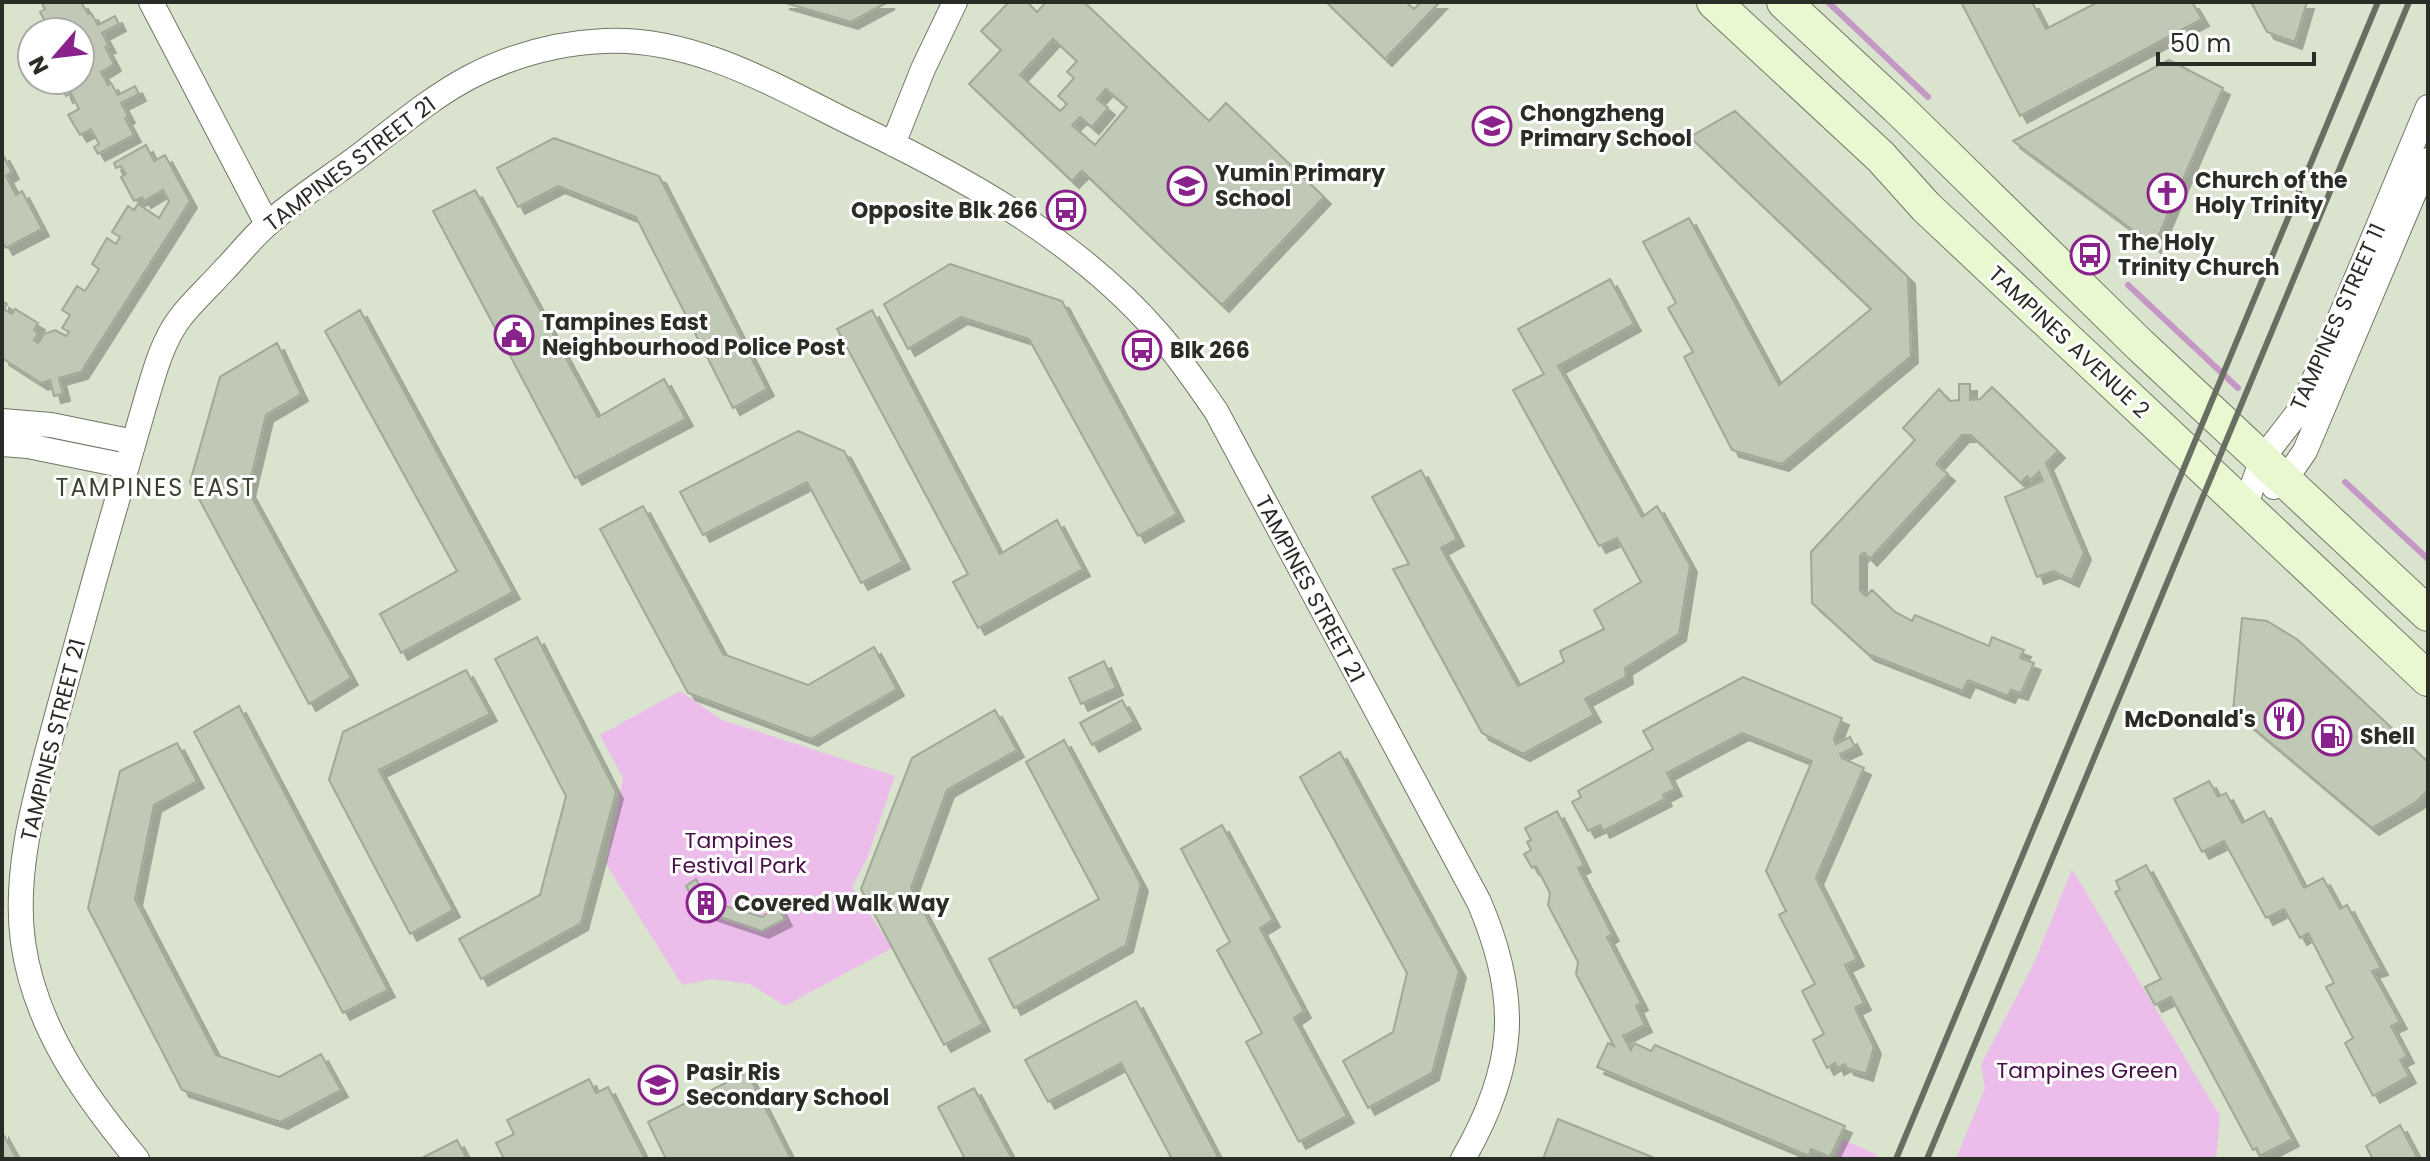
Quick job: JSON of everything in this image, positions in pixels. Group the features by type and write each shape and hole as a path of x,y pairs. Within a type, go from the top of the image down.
{"main road":[{"name":"TAMPINES AVENUE 2","path":"1714,2 1881,157 1926,207 2428,679"},
{"name":"TAMPINES AVENUE 2","path":"1789,6 1897,107 2128,334 2428,614"},
{"path":"1789,6 1778,34 1781,45 1786,57 1821,101"}],"street":[{"path":"151,2 267,224"},
{"path":"893,144 923,69 955,2"},
{"name":"TAMPINES STREET 21","path":"137,1159 72,1074 46,1023 27,967 21,908 35,797 156,366 178,320 267,224 429,104 469,78 510,59 572,44 638,41 714,60 893,144 972,186 1014,212 1091,268 1158,332 1216,411 1479,902 1495,939 1508,1001 1504,1057 1485,1116 1463,1159"},
{"name":"TAMPINES STREET 11","path":"2245,507 2273,469 2303,406 2428,107"},
{"name":"TAMPINES STREET 11","path":"2273,469 2305,451 2428,160"},
{"path":"2,421 51,425 134,442"},
{"path":"2,444 28,446 126,466"}],"green space":[{"name":"Tampines Festival Park","path":"680,691 722,720 895,776 867,858 852,887 892,948 785,1006 750,984 712,979 682,985 606,864 623,778 600,735"},
{"name":"Tampines Green","path":"2072,869 2220,1116 2216,1159 1956,1159 1985,1088 1981,1065 2034,963"},
{"path":"1843,1140 1876,1154 1877,1159 1835,1159"}],"building":[{"path":"41,2 81,2 93,16 42,16 40,12 45,9"},
{"path":"782,2 888,2 851,22"},
{"path":"1009,2 1027,2 1037,12 1046,2 1084,2 1209,121 1226,103 1324,197 1222,305 1082,171 1072,181 969,84 1001,50 981,31","holes":["1053,39 1077,61 1067,72 1074,78 1058,96 1067,104 1060,111 1020,75","1106,89 1127,107 1095,145 1072,125 1080,117 1092,127 1108,108 1097,99"]},
{"path":"1326,2 1406,2 1414,9 1421,2 1440,2 1385,59"},
{"path":"1961,2 2032,2 2046,29 2098,2 2192,2 2202,19 2020,116"},
{"path":"2251,2 2307,2 2295,42 2267,32"},
{"path":"115,16 119,24 102,33 114,64 101,72 118,95 135,86 139,94 121,103 134,135 98,154 94,147 99,144 91,129 80,135 68,115 79,109 72,96 96,96 96,22 98,25"},
{"path":"2169,60 2223,88 2154,246 2013,141"},
{"path":"1735,111 1908,277 1911,356 1782,464 1732,450 1684,357 1693,352 1668,308 1676,303 1643,242 1689,218 1779,385 1871,309 1690,137"},
{"path":"554,138 659,176 767,389 733,408 636,217 558,186 518,207 497,168"},
{"path":"146,145 154,161 165,155 190,201 81,372 59,378 63,394 54,396 50,380 41,383 2,358 2,301 7,304 4,309 12,314 15,309 38,323 34,340 38,343 44,334 55,330 66,336 69,332 62,328 70,315 62,310 77,286 85,291 99,269 92,264 107,238 116,244 120,237 112,232 128,206 134,210 138,204 159,218 169,201 163,190 144,201 142,197 134,201 121,177 126,174 121,166 116,168 114,163"},
{"path":"2,153 12,172 6,176 16,195 22,191 42,229 6,248 2,241"},
{"path":"475,190 598,417 664,379 686,419 575,478 433,211"},
{"path":"950,264 1062,301 1177,514 1138,536 1029,339 961,317 908,349 884,304"},
{"path":"1610,279 1634,324 1558,366 1642,517 1657,506 1690,565 1679,634 1625,668 1626,677 1585,699 1594,715 1523,754 1482,733 1393,569 1409,564 1372,497 1421,470 1457,539 1441,548 1518,686 1564,662 1560,651 1604,629 1594,610 1641,582 1617,538 1599,546 1513,390 1544,374 1518,329"},
{"path":"360,310 513,592 401,653 380,614 457,571 325,331"},
{"path":"872,310 1000,554 1057,520 1083,569 978,628 953,582 968,574 837,329"},
{"path":"277,343 301,394 266,415 248,490 351,678 309,704 190,482 220,377"},
{"path":"1959,384 1970,384 1970,400 1980,399 1992,387 2058,451 2046,463 2084,553 2072,580 2053,571 2037,577 2005,497 2043,481 2039,472 2031,480 2027,476 2021,483 1971,435 1962,435 1936,464 1948,474 1870,559 1864,552 1860,556 1860,590 1866,596 1872,590 1895,612 1912,621 1915,615 1989,646 1992,637 2024,650 2020,658 2034,663 2021,693 2011,690 2008,696 1968,680 1963,691 1868,654 1812,603 1811,552 1915,440 1903,428 1939,389 1950,401 1959,400"},
{"path":"798,431 844,451 903,562 861,583 807,482 703,535 680,492"},
{"path":"643,506 723,654 808,685 874,647 897,689 811,739 688,693 600,529"},
{"name":"Shell","path":"2242,618 2267,621 2298,640 2428,762 2428,790 2416,802 2372,828 2233,711"},
{"path":"537,637 616,792 581,923 481,979 459,939 540,895 566,796 495,659"},
{"path":"1104,661 1116,688 1081,704 1069,678"},
{"path":"466,670 490,714 379,770 453,910 410,934 329,780 343,732"},
{"path":"1743,677 1842,718 1834,739 1836,744 1850,737 1855,747 1840,754 1842,758 1864,768 1816,878 1857,959 1845,965 1864,1003 1855,1008 1874,1047 1866,1074 1847,1068 1845,1064 1837,1068 1835,1063 1827,1068 1813,1040 1824,1034 1802,991 1815,984 1779,915 1786,911 1766,871 1812,761 1742,733 1667,773 1675,789 1663,795 1665,799 1603,831 1600,825 1588,831 1572,802 1581,797 1578,791 1653,749 1643,731"},
{"path":"1122,700 1134,722 1092,745 1080,723"},
{"path":"239,706 388,990 343,1013 194,732"},
{"path":"995,710 1017,750 947,790 911,888 983,1024 944,1045 861,889 912,758"},
{"path":"1064,740 1141,884 1126,945 1014,1008 989,959 1099,899 1026,762"},
{"path":"177,743 197,781 154,805 135,899 216,1055 279,1077 321,1054 341,1090 281,1122 182,1090 88,908 120,771"},
{"path":"1340,752 1459,971 1432,1073 1368,1108 1343,1061 1393,1032 1407,973 1300,777"},
{"path":"2209,781 2218,797 2226,793 2242,823 2264,811 2304,888 2323,878 2340,909 2347,905 2381,968 2372,971 2400,1022 2391,1026 2407,1056 2400,1060 2409,1076 2373,1096 2345,1043 2353,1038 2326,987 2334,983 2308,933 2300,938 2284,909 2266,918 2224,841 2202,852 2174,799"},
{"path":"1557,811 1584,865 1578,868 1612,934 1607,937 1641,1003 1636,1006 1645,1025 1623,1036 1631,1050 1634,1043 1651,1051 1655,1045 1845,1126 1830,1157 1811,1149 1809,1156 1597,1067 1608,1043 1614,1046 1576,974 1578,962 1548,905 1550,893 1536,866 1532,868 1524,854 1531,850 1527,842 1531,840 1525,828"},
{"path":"1222,825 1273,920 1260,928 1304,1011 1294,1018 1347,1116 1299,1142 1246,1042 1262,1033 1217,950 1230,942 1181,849"},
{"path":"2146,865 2292,1139 2260,1156 2257,1148 2253,1150 2171,997 2155,1005 2145,987 2161,979 2115,892 2120,890 2116,881"},
{"name":"Covered Walk Way","path":"696,879 708,901 762,917 778,906 785,919 762,931 699,910 686,886"},
{"path":"1136,1001 1219,1159 1172,1159 1121,1063 1048,1102 1025,1060"},
{"path":"747,1072 791,1159 666,1159 648,1122"},
{"path":"589,1079 596,1093 608,1087 645,1159 504,1159 496,1143 514,1134 507,1120"},
{"path":"974,1088 1012,1159 965,1159 938,1107"},
{"path":"1558,1119 1657,1159 1543,1159"},
{"path":"2400,1125 2418,1159 2373,1159 2366,1146"},
{"path":"2,1132 17,1159 2,1159"},
{"path":"457,1140 467,1159 420,1159"}],"waterway":[{"path":"1828,2 1928,97"},
{"path":"2128,285 2238,388"},
{"path":"2345,482 2428,559"}],"railway":[{"path":"1896,1159 2378,2"},
{"path":"1927,1159 2409,2"}],"place":[{"name":"Chongzheng Primary School","path":"1492,126"},
{"name":"Yumin Primary School","path":"1187,186"},
{"name":"Church of the Holy Trinity","path":"2167,193"},
{"name":"Opposite Blk 266","path":"1066,210"},
{"name":"The Holy Trinity Church","path":"2090,255"},
{"name":"Tampines East Neighbourhood Police Post","path":"514,335"},
{"name":"Blk 266","path":"1142,350"},
{"name":"McDonald's","path":"2284,719"},
{"name":"Shell","path":"2332,736"},
{"name":"Covered Walk Way","path":"706,903"},
{"name":"Pasir Ris Secondary School","path":"658,1085"}],"district":[{"name":"TAMPINES EAST","path":"156,487"}]}
